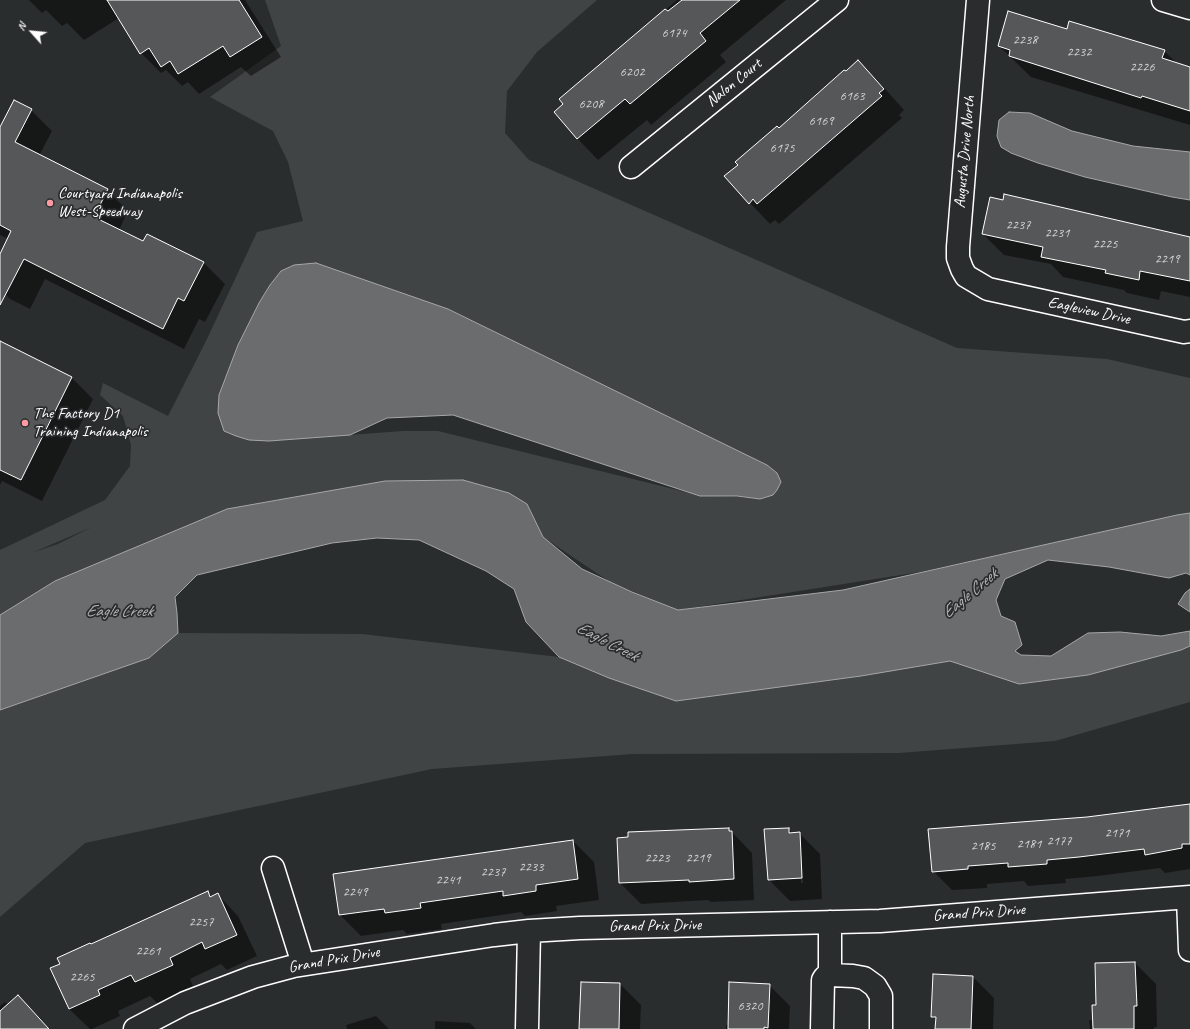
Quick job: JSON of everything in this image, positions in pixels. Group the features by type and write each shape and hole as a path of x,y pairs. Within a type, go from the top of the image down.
{"street":[{"name":"Nalon Court","path":"631,167 837,0"},
{"name":"Augusta Drive North","path":"978,0 958,239 958,258 966,276 988,289"},
{"path":"1163,0 1190,8"},
{"name":"Eagleview Drive","path":"988,289 1184,332 1190,331"},
{"path":"273,868 303,964"},
{"path":"1189,898 1190,950"},
{"name":"Grand Prix Drive","path":"135,1029 185,1003 253,977 303,964 494,935 580,928 880,921 1189,898"},
{"path":"830,922 830,975"},
{"path":"527,1029 529,931"},
{"path":"822,1029 823,980 825,977 830,975 864,978 875,986 881,996 881,1029"}],"shaded area":[{"path":"265,0 597,0 537,52 507,91 505,133 529,160 957,348 1107,359 1190,378 1190,519 1068,540 920,572 678,610 610,582 543,537 508,493 55,581 0,615 0,550 105,500 130,466 131,445 123,416 100,395 103,383 168,416 207,339 257,232 303,221 288,162 273,131 210,97 281,46","holes":["294,265 448,309 767,465 777,473 760,499 703,496 710,498 438,431 403,431 269,441 260,302 270,285 281,271","92,527 58,544 34,552"]},
{"path":"178,633 362,634 559,657 676,701 958,660 1019,684 1088,675 1190,638 1190,702 1055,741 899,753 633,754 432,769 85,843 0,917 0,710 149,658"}],"water":[{"path":"1009,112 1030,113 1072,131 1133,146 1190,152 1190,200 1085,177 1011,153 1001,147 997,136 999,120"},
{"path":"316,263 448,309 767,465 777,473 781,482 773,495 760,499 737,496 700,496 453,415 387,418 350,435 269,441 249,440 224,431 218,413 219,395 238,345 259,303 281,271 294,265"},
{"name":"Eagle Creek","path":"463,480 509,493 527,504 543,537 582,569 632,592 678,610 843,590 1190,513 1190,575 1186,573 1169,578 1109,567 1048,560 1005,579 996,600 1001,616 1015,622 1022,645 1015,651 1021,655 1051,656 1088,633 1120,632 1161,636 1190,631 1190,646 1181,650 1088,675 1019,684 950,661 861,676 676,701 609,678 559,657 526,622 514,589 486,571 419,540 377,538 332,543 197,575 175,597 178,633 149,658 0,710 0,615 55,581 227,509 385,481"},
{"path":"1190,589 1190,612 1178,604 1185,593"}],"building":[{"path":"107,0 239,0 262,37 230,57 223,46 178,74 170,61 161,67 149,48 140,54"},
{"path":"682,0 740,0 700,33 706,41 630,104 625,99 577,139 554,112 563,104 559,99 665,9 668,11"},
{"path":"1008,11 1067,29 1069,21 1165,50 1162,58 1190,67 1190,111 1142,96 1141,98 1009,56 1010,50 998,46"},
{"path":"858,60 884,89 879,93 882,96 757,204 753,199 749,204 724,176 738,165 735,162 777,126 779,128 844,70 846,71"},
{"name":"Courtyard Indianapolis West-Speedway","path":"14,100 32,109 15,142 108,189 94,217 143,241 147,234 204,262 184,301 178,298 163,329 24,259 0,305 0,254 11,231 0,225 0,127"},
{"path":"1004,194 1190,237 1190,281 1140,271 1139,280 1105,273 1106,270 1041,257 1043,247 982,234 990,197 1003,200"},
{"name":"The Factory D1 Training Indianapolis","path":"0,341 72,377 21,480 0,470"},
{"path":"1190,804 1190,844 1182,844 1182,848 1145,855 1144,849 1047,860 1047,864 1008,867 1008,863 968,866 968,869 932,872 928,829 1087,817"},
{"path":"729,828 729,831 732,831 734,879 689,882 689,880 619,883 617,838 628,837 628,832"},
{"path":"789,828 789,833 800,832 802,878 768,880 764,829"},
{"path":"573,840 578,879 536,885 536,891 503,896 503,891 420,903 421,908 385,913 384,909 339,915 333,874"},
{"path":"208,891 210,897 218,893 237,935 205,949 202,942 170,958 173,965 135,982 131,975 98,990 100,995 69,1009 50,968 60,964 57,958"},
{"path":"1135,962 1137,1006 1134,1006 1134,1029 1093,1029 1092,1005 1096,1005 1095,963"},
{"path":"933,974 973,976 971,1029 935,1029 936,1017 931,1017"},
{"path":"581,982 620,983 619,1029 579,1029"},
{"path":"729,982 770,984 768,1028 728,1029"},
{"path":"18,995 49,1029 0,1029 0,1011"}],"place":[{"name":"Courtyard Indianapolis West-Speedway","path":"50,203"},
{"name":"The Factory D1 Training Indianapolis","path":"25,423"}]}
